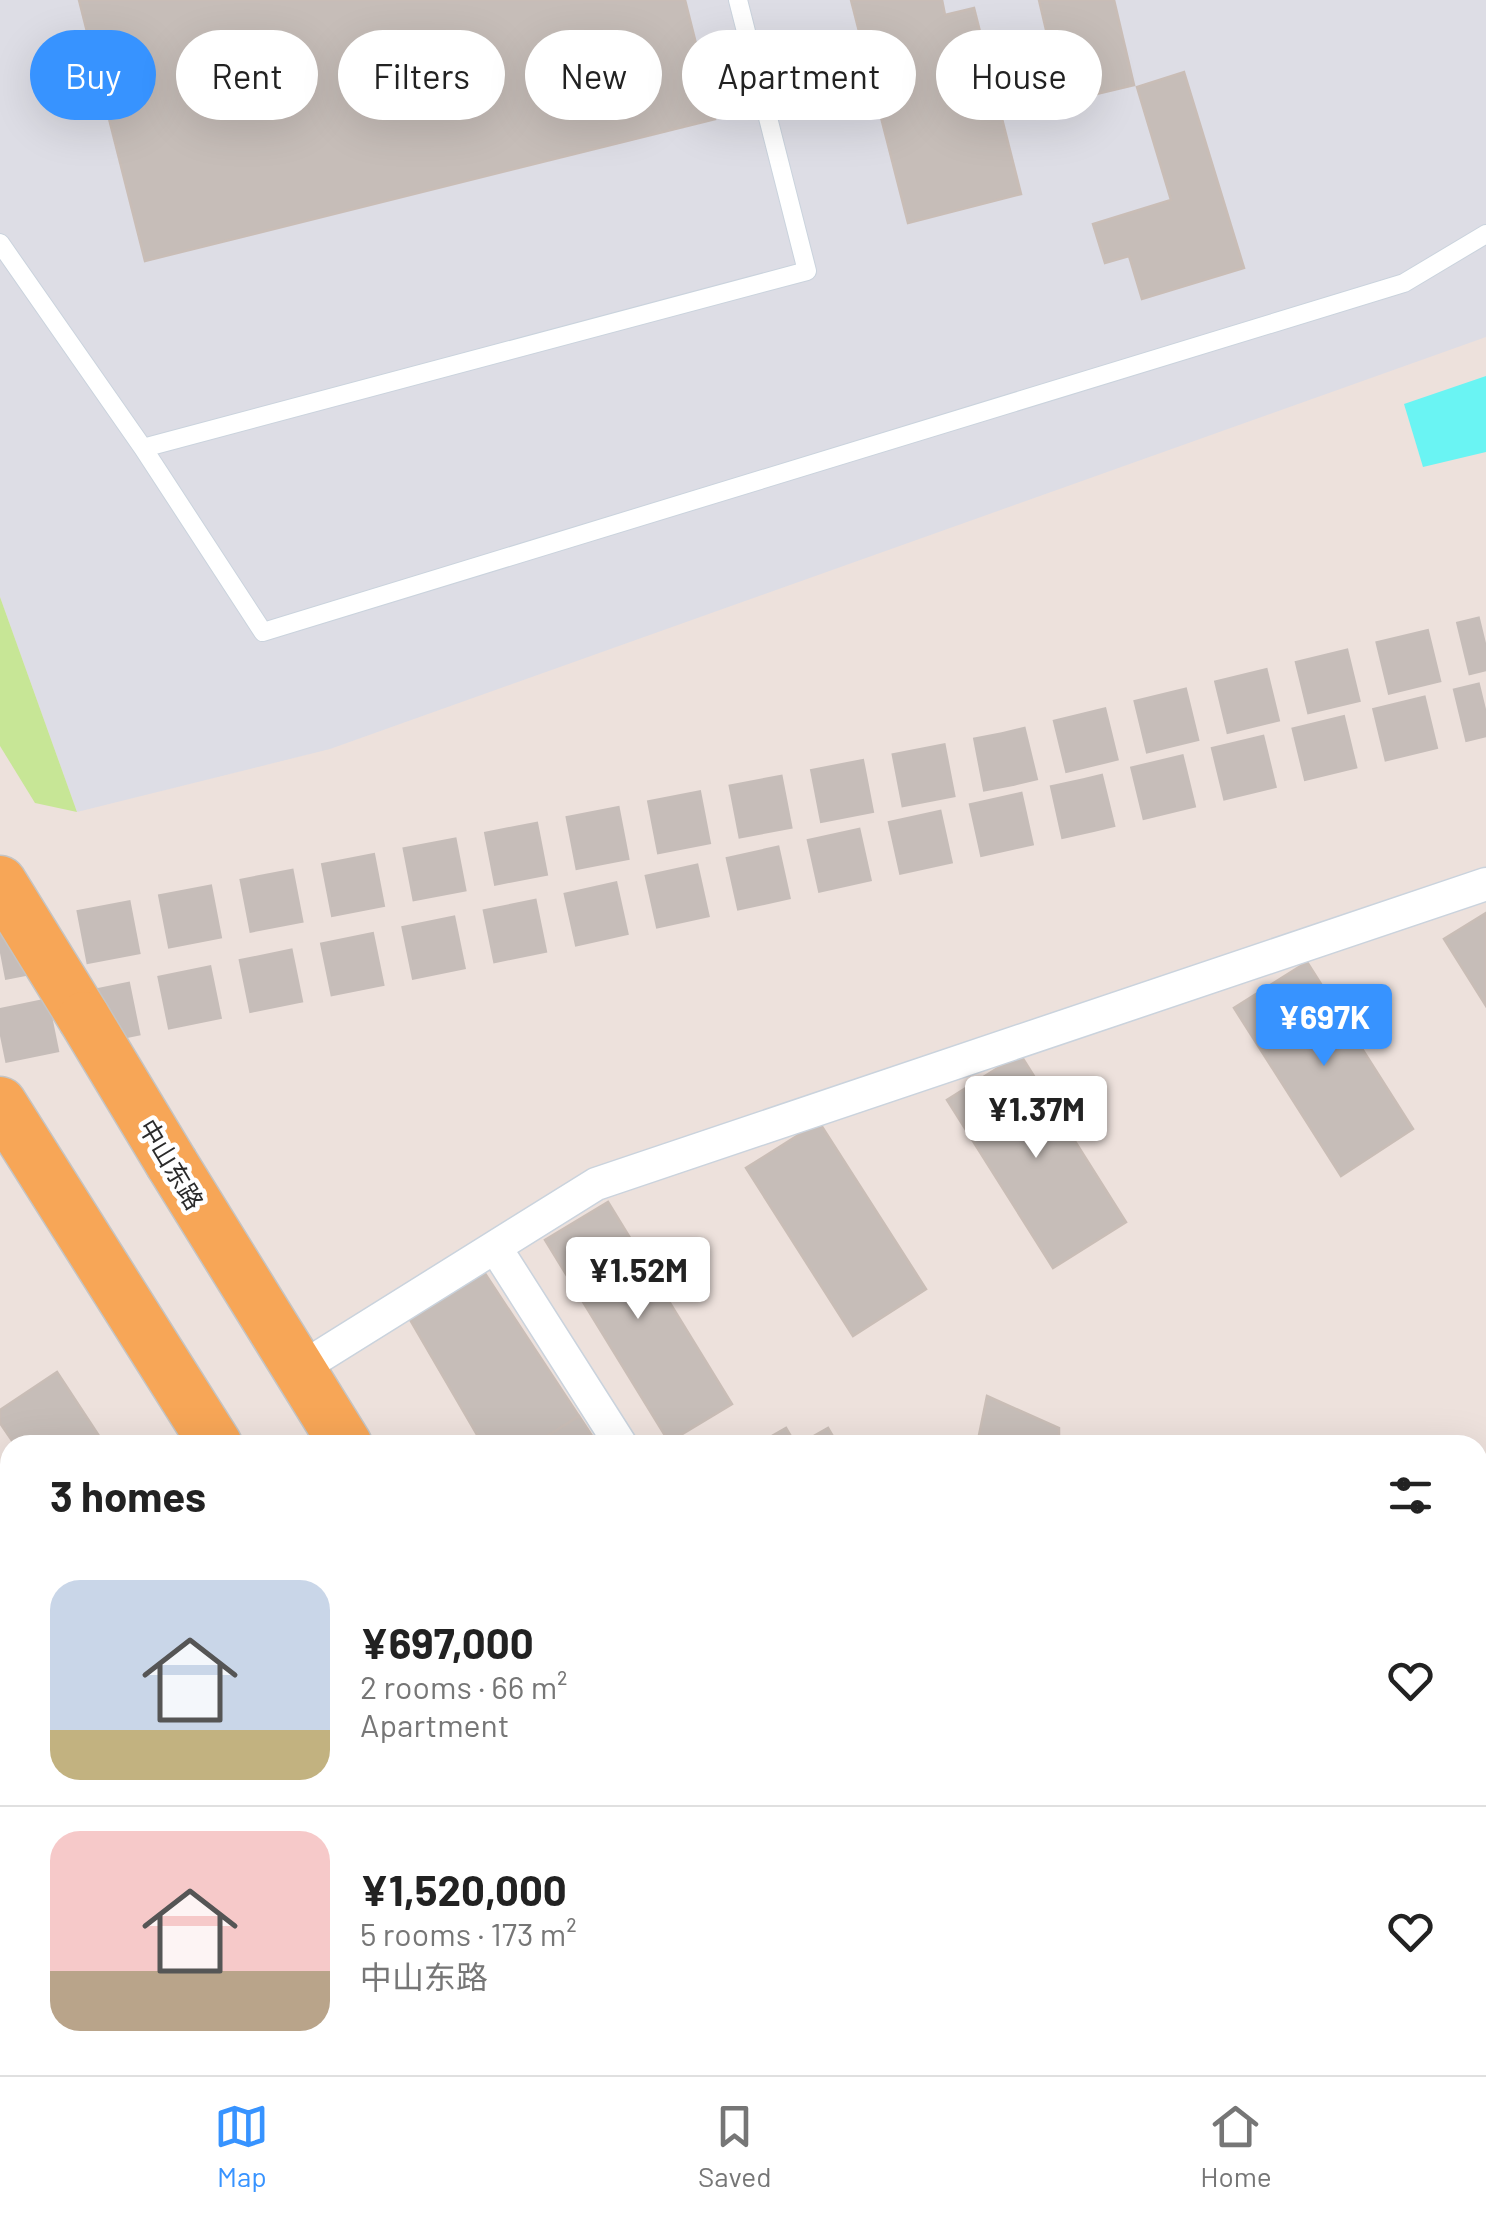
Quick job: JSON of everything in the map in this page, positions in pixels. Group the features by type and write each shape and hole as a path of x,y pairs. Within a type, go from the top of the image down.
{"main road":[{"name":"中山东路","path":"0,882 340,1435"},
{"path":"0,1103 210,1435"}],"street":[{"path":"298,1370 596,1184 1486,884"},
{"path":"495,1247 615,1435"}],"lane":[{"path":"144,448 807,271 738,0"},
{"path":"0,243 144,448 263,632 1404,283 1486,234"}],"shaded area":[{"path":"0,0 1486,0 1486,337 330,749 77,812 0,597"}],"green space":[{"path":"0,597 77,812 35,803 0,746"}],"water":[{"path":"1486,376 1486,452 1423,467 1404,404"}],"building":[{"path":"79,0 685,0 693,30 682,30 682,120 711,120 145,261 109,120 156,120 156,30 87,30"},
{"path":"851,0 942,0 945,15 974,8 980,30 936,30 936,120 1002,120 1021,194 908,223 882,120 916,120 916,30 859,30"},
{"path":"1039,0 1114,0 1134,85 1102,93 1102,30 1046,30"},
{"path":"1184,72 1244,268 1142,299 1129,256 1105,263 1093,224 1171,200 1137,87"},
{"path":"1486,913 1486,1006 1444,939"},
{"path":"1307,962 1413,1129 1341,1176 1234,1008"},
{"path":"1020,1054 1126,1222 1053,1268 947,1100"},
{"path":"819,1122 926,1289 853,1336 746,1168"},
{"path":"608,1202 732,1404 681,1435 665,1435 545,1240"},
{"path":"484,1272 579,1416 549,1435 477,1435 409,1318"},
{"path":"57,1372 98,1435 8,1435 0,1423 0,1410"},
{"path":"987,1396 1059,1428 1059,1435 979,1435"},
{"path":"579,1416 591,1435 549,1435"}],"tunnel":[{"path":"0,953 1008,759 1486,643"},
{"path":"0,1036 564,921 1089,805 1486,709"}]}
